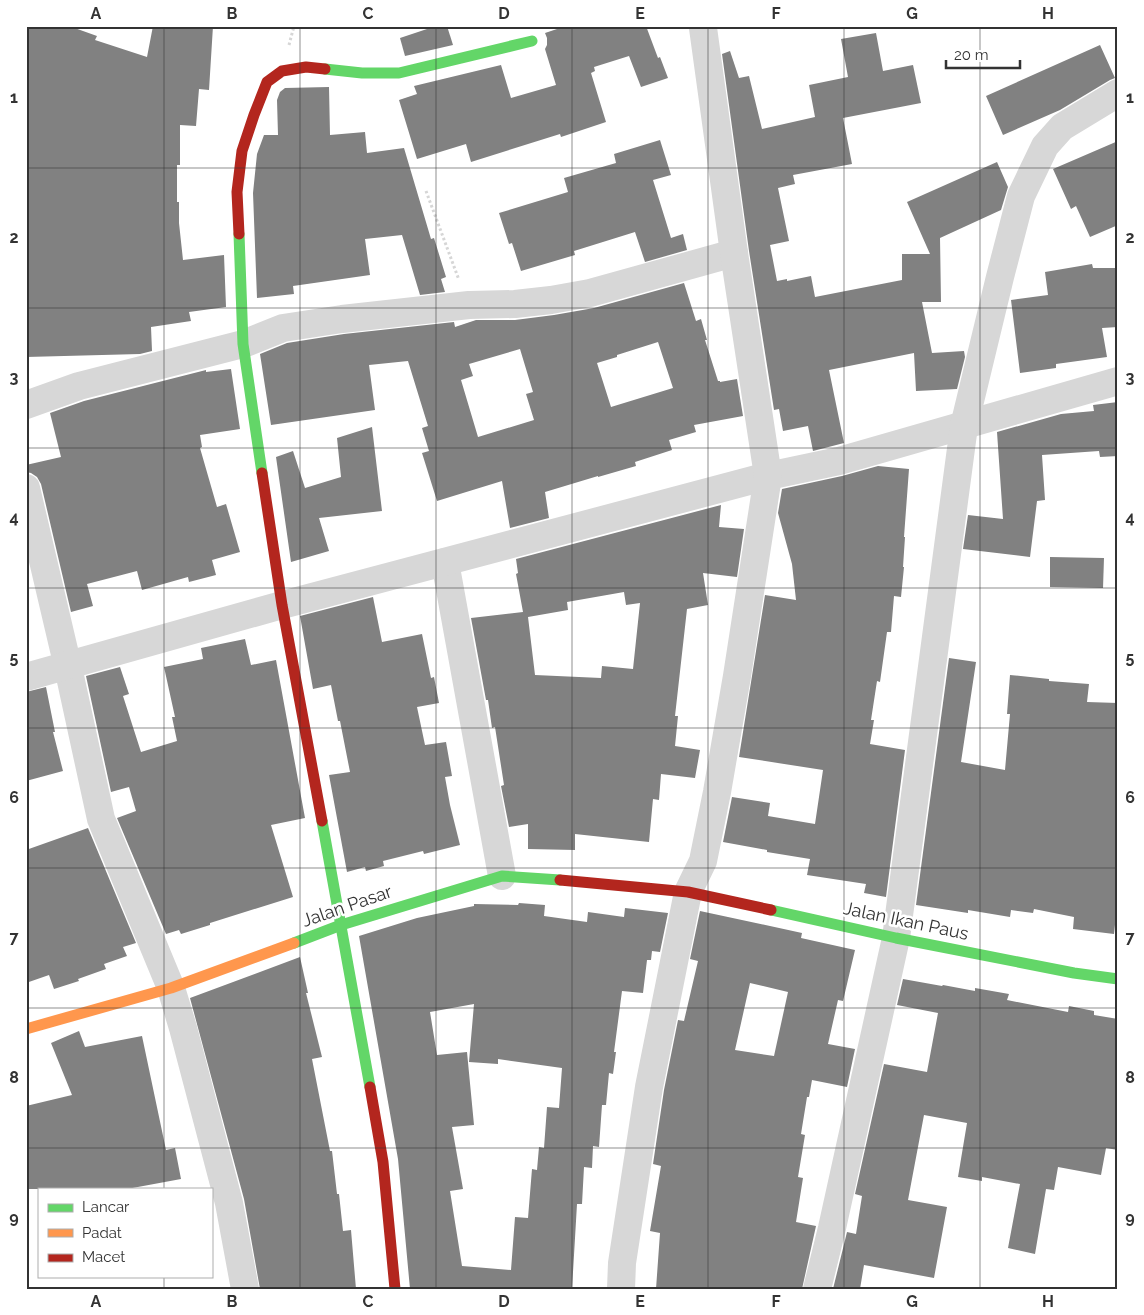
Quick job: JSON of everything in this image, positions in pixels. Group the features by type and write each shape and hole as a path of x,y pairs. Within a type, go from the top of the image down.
{"street":[{"path":"621,1289 622,1262 649,1087 688,892 703,861 718,792 738,676 768,476 734,253 703,28"},
{"path":"395,1289 383,1162 282,605 243,344 237,192 242,151 254,115 267,82 282,71 306,67 362,73 399,73 532,41"},
{"path":"818,1289 896,938 964,426 998,286 1022,196 1045,146 1062,127 1118,93"},
{"path":"26,406 79,386 243,344 283,328 342,318 469,305 515,304 590,294 734,253"},
{"path":"26,678 282,605 768,476 839,461 1118,381"},
{"path":"26,488 68,667 101,820 171,988 229,1203 245,1289"},
{"path":"445,562 502,876"},
{"name":"Jalan Pasar","path":"26,1029 171,988 341,925 502,876 688,892"},
{"name":"Jalan Ikan Paus","path":"688,892 896,938 1074,973 1118,979"}],"path":[{"path":"426,191 469,305"}],"building":[{"path":"26,26 69,26 97,36 95,40 147,57 153,26 213,26 209,90 199,89 196,126 180,125 180,165 177,165 177,202 179,202 183,260 224,255 226,307 189,312 191,321 151,327 152,351 140,354 26,357"},
{"path":"436,26 447,26 453,45 405,56 400,38"},
{"path":"566,26 646,26 668,78 641,87 629,56 594,67 595,71 591,73 606,122 561,137 560,134 471,162 466,144 417,159 399,100 417,94 414,86 501,65 511,98 556,85 545,49 547,38 545,33"},
{"path":"876,33 883,71 913,65 921,103 843,118 852,164 793,175 795,184 778,188 789,241 770,245 777,281 811,276 815,297 902,280 902,254 930,254 907,202 997,162 1008,187 1001,210 940,238 941,302 922,302 932,353 964,351 965,357 957,389 916,391 914,353 829,370 844,443 813,451 808,426 783,431 779,409 774,410 749,251 722,54 730,51 739,78 749,76 762,129 815,117 809,85 848,77 841,39"},
{"path":"1100,45 1115,78 1060,110 1003,135 986,96"},
{"path":"329,87 330,135 365,132 367,153 404,148 431,239 434,238 446,277 441,279 445,292 420,295 402,235 365,239 370,275 293,286 294,294 257,298 253,193 257,154 264,135 278,135 277,100 280,92 285,88"},
{"path":"660,140 671,175 653,180 671,238 683,234 687,250 645,262 635,232 574,251 575,255 521,271 512,243 509,244 499,213 568,192 564,178 616,163 614,154"},
{"path":"1118,141 1118,225 1090,237 1076,206 1071,209 1053,169"},
{"path":"1092,264 1093,268 1118,268 1118,327 1102,328 1107,357 1056,364 1056,368 1020,373 1011,300 1048,295 1045,272"},
{"path":"684,283 696,321 701,319 707,340 705,340 718,381 737,379 743,416 694,425 696,432 669,440 672,450 635,462 636,466 545,492 549,518 510,528 502,481 437,501 422,453 429,451 422,428 428,426 408,361 369,365 375,410 271,425 260,354 287,343 344,334 454,322 455,327 476,320 515,320 594,308","holes":["658,342 673,388 611,407 597,363","520,349 533,392 526,394 534,420 478,437 461,380 473,376 469,364"]},
{"path":"231,369 240,429 200,435 202,447 200,448 217,507 226,504 240,552 212,560 216,575 189,582 188,577 142,590 137,571 87,584 93,606 71,612 41,484 37,477 26,472 26,465 61,457 50,413 84,401 206,370 206,372"},
{"path":"1118,402 1118,456 1100,457 1099,451 1042,455 1045,500 1037,501 1030,557 963,549 968,515 1003,519 997,432 1061,414 1094,411 1093,405"},
{"path":"372,427 382,511 319,518 329,551 291,562 276,457 293,451 305,488 341,477 337,438"},
{"path":"878,466 909,469 901,597 894,596 891,632 887,632 880,682 877,681 871,720 874,720 870,744 905,750 886,897 864,893 866,884 807,875 810,859 723,842 732,797 770,803 768,816 815,824 823,770 739,757 765,595 796,600 792,564 778,513 782,489"},
{"path":"721,505 719,527 744,529 737,577 703,573 708,605 687,609 675,716 678,716 675,746 700,750 695,778 661,774 659,800 653,799 649,842 575,834 575,850 528,849 528,824 509,827 501,786 504,785 495,727 492,728 471,618 523,612 516,574 518,573 516,559","holes":["624,592 626,605 640,603 633,669 602,666 601,678 535,675 528,617 568,610 567,602"]},
{"path":"1050,557 1104,558 1103,588 1050,587"},
{"path":"373,597 382,642 422,634 431,678 434,677 439,703 417,707 425,745 446,742 452,776 445,777 460,845 424,854 423,851 383,861 384,866 366,871 365,867 347,872 329,775 350,772 331,685 313,689 300,616"},
{"path":"245,639 251,665 276,660 305,818 271,825 293,897 181,934 179,930 166,934 117,818 136,811 129,787 111,792 86,676 120,667 129,694 123,696 141,752 177,741 172,717 175,717 164,667 203,659 201,648"},
{"path":"949,658 976,662 961,762 1005,770 1010,714 1007,714 1010,675 1049,679 1049,681 1089,684 1087,702 1118,703 1118,897 1114,934 1073,929 1074,917 1034,909 1033,913 1011,910 1010,917 968,910 968,913 916,905"},
{"path":"46,687 55,732 53,732 63,771 26,781 26,692"},
{"path":"88,828 136,943 123,947 127,956 104,964 106,969 78,979 79,981 54,989 49,975 26,983 26,850"},
{"path":"519,903 545,905 544,916 587,922 588,912 624,917 625,908 668,913 660,952 652,951 651,960 647,960 643,993 622,991 613,1074 609,1073 606,1105 602,1105 599,1147 593,1146 592,1168 584,1167 582,1204 577,1204 572,1289 410,1289 398,1159 359,936 417,918 474,906 474,904 518,905","holes":["474,1004 469,1062 498,1064 498,1059 562,1068 559,1108 547,1107 544,1148 539,1147 537,1170 532,1169 528,1218 515,1217 511,1270 462,1266 450,1191 463,1189 452,1127 474,1125 467,1052 437,1055 430,1012"]},
{"path":"700,911 802,933 801,938 855,950 843,1001 838,1000 828,1044 855,1049 847,1087 812,1080 809,1097 807,1097 801,1134 805,1135 798,1177 803,1178 796,1222 816,1226 802,1289 656,1289 660,1233 650,1231 661,1166 653,1164 664,1090 678,1020 684,1021 698,961 690,959","holes":["750,983 788,992 774,1056 735,1050"]},
{"path":"300,957 308,993 306,993 322,1057 312,1059 330,1151 332,1151 343,1231 351,1230 356,1289 260,1289 244,1199 190,998"},
{"path":"903,979 975,991 975,988 1009,994 1007,1000 1068,1012 1069,1006 1094,1011 1094,1015 1118,1019 1118,1150 1106,1148 1101,1175 1058,1167 1054,1190 1046,1189 1035,1254 1008,1248 1020,1184 982,1177 982,1181 958,1177 967,1123 924,1115 908,1200 947,1207 934,1278 864,1265 860,1289 833,1289 847,1232 856,1234 862,1196 855,1194 884,1064 927,1072 938,1013 897,1005"},
{"path":"79,1031 85,1047 142,1036 166,1150 175,1148 181,1179 132,1188 26,1189 26,1106 72,1095 51,1043"}],"traffic: fast":[{"path":"325,69 362,73 399,73 532,41"},
{"path":"239,234 243,344 262,473"},
{"path":"322,821 370,1087"},
{"path":"294,943 341,925 502,876 560,880"},
{"path":"771,910 896,938 1074,973 1118,979"}],"traffic: slow":[{"path":"26,1029 171,988 294,943"}],"traffic: jam":[{"path":"239,234 237,192 242,151 267,82 282,71 306,67 325,69"},
{"path":"262,473 282,605 322,821"},
{"path":"560,880 688,892 771,910"},
{"path":"370,1087 383,1162 395,1289"}]}
